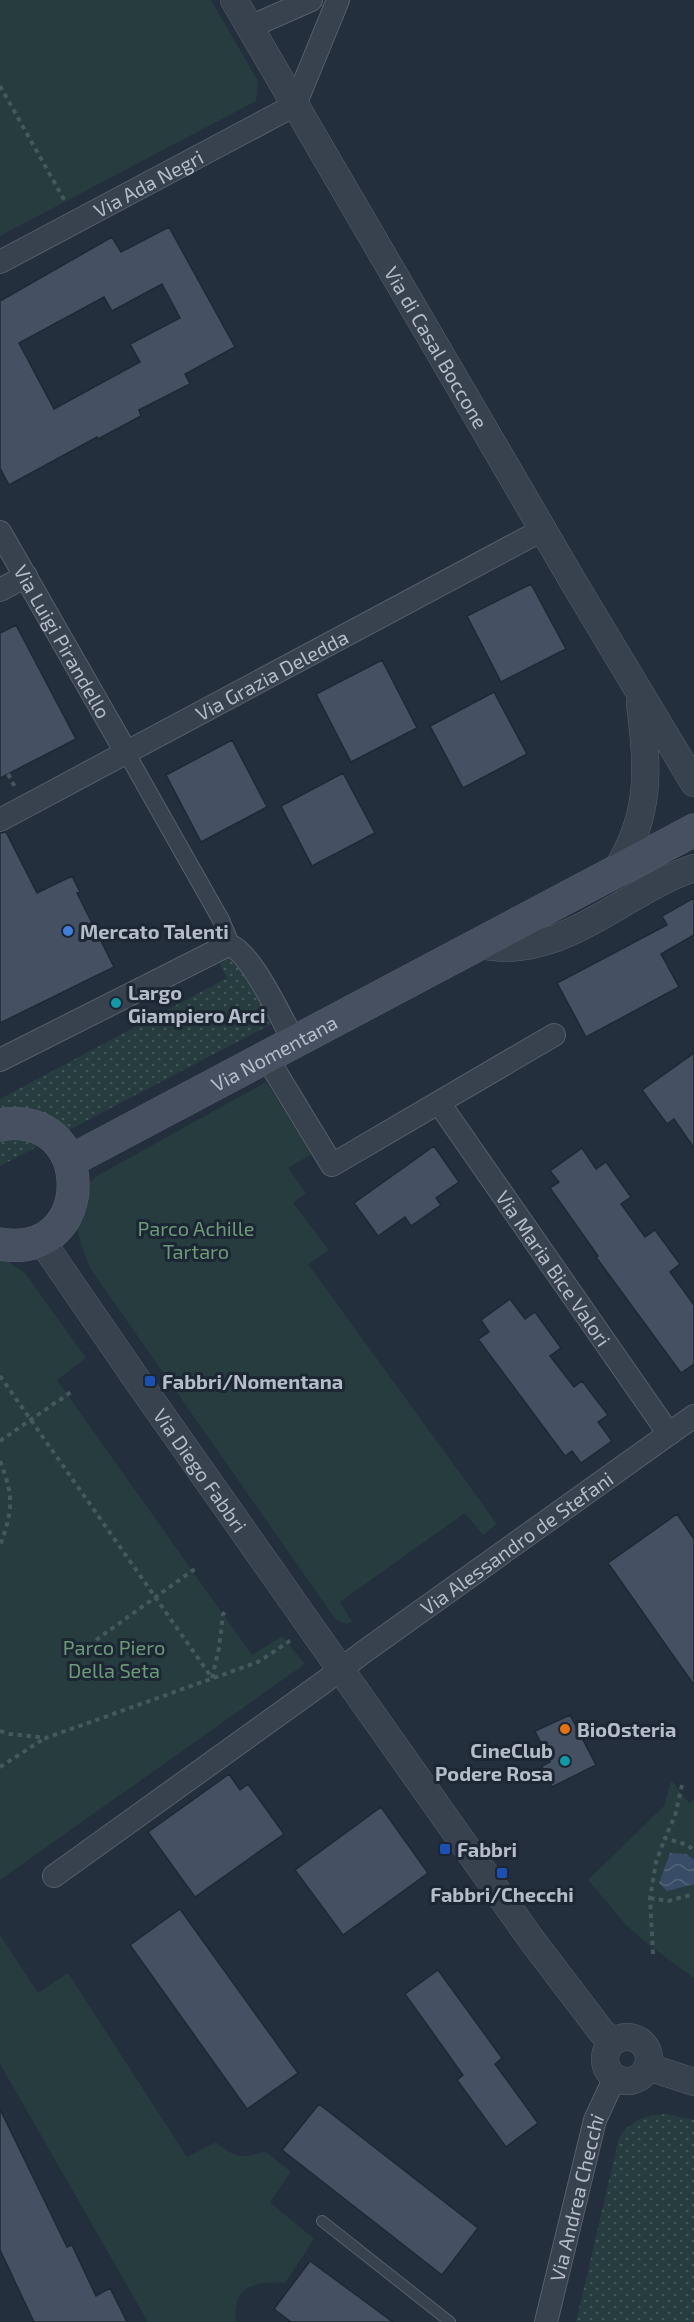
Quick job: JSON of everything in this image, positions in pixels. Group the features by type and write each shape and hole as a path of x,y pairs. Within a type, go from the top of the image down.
{"main road":[{"name":"Via Nomentana","path":"70,1161 694,830"},
{"path":"0,1125 17,1123 45,1132 57,1142 70,1161 75,1181 69,1210 61,1223 41,1240 24,1245 0,1244"}],"street":[{"name":"Via di Casal Boccone","path":"234,0 639,693 693,779"},
{"path":"250,27 311,0"},
{"path":"295,105 338,0"},
{"name":"Via Ada Negri","path":"0,262 295,105"},
{"name":"Via Grazia Deledda","path":"0,820 544,530"},
{"name":"Via Luigi Pirandello","path":"0,532 126,752"},
{"path":"0,590 26,576"},
{"name":"Via di Casal Boccone","path":"615,872 637,831 646,793 646,753 639,693"},
{"path":"126,752 221,920 232,946 244,955 295,1043"},
{"path":"478,945 520,947 552,939 669,878 694,868"},
{"path":"0,1060 222,947 232,946"},
{"path":"267,1058 332,1165 554,1035"},
{"name":"Via Maria Bice Valori","path":"439,1103 669,1434"},
{"name":"Via Diego Fabbri","path":"41,1240 141,1387 543,1954 612,2042"},
{"name":"Via Alessandro de Stefani","path":"341,1670 694,1416"},
{"path":"54,1876 341,1670"},
{"path":"627,2037 641,2043 647,2050 648,2067 637,2079 623,2081 608,2071 604,2061 607,2049 612,2042 627,2037"},
{"path":"648,2067 694,2082"},
{"name":"Via Andrea Checchi","path":"546,2322 594,2120 615,2077"}],"lane":[{"path":"322,2221 450,2322"}],"path":[{"path":"0,86 76,222"},
{"path":"0,1376 212,1678"},
{"path":"0,1441 71,1392"},
{"path":"0,1461 10,1488 10,1520 0,1546"},
{"path":"96,1640 196,1568"},
{"path":"212,1678 219,1648 223,1614 227,1611"},
{"path":"0,1767 46,1738 258,1662 292,1639"},
{"path":"0,1731 46,1738"},
{"path":"653,1954 650,1898 656,1862 675,1816 682,1785"},
{"path":"665,1838 688,1845 694,1851"},
{"path":"650,1898 668,1901 694,1894"}],"green space":[{"path":"0,0 211,0 258,81 256,101 0,236"},
{"path":"232,955 273,1023 0,1166 0,1099 227,978 220,964"},
{"name":"Parco Achille Tartaro","path":"266,1082 312,1154 288,1168 306,1193 293,1203 329,1250 308,1264 497,1524 483,1535 465,1513 340,1602 352,1622 346,1624 336,1620 90,1268 77,1224 76,1214 80,1196 95,1177"},
{"name":"Parco Piero Della Seta","path":"0,1259 4,1259 25,1273 86,1358 57,1380 252,1655 282,1636 305,1664 0,1880"},
{"path":"671,1780 689,1803 694,1800 694,1978 627,1926 588,1880 664,1806"},
{"path":"0,1935 38,1993 68,1973 187,2157 216,2142 239,2156 265,2151 291,2172 270,2202 314,2239 285,2283 255,2285 242,2293 238,2300 236,2322 148,2322 0,2064"},
{"path":"666,2114 694,2120 694,2322 576,2322 619,2138 633,2123"}],"water":[{"path":"670,1853 686,1854 694,1860 694,1884 667,1891 659,1883"}],"building":[{"path":"169,227 235,347 185,374 190,384 139,410 141,416 9,485 0,468 0,301 112,237 121,252","holes":["162,284 180,318 130,344 140,362 54,409 19,343 104,297 112,311"]},
{"path":"531,584 566,649 501,682 467,616"},
{"path":"16,625 76,739 0,778 0,633"},
{"path":"382,660 417,728 351,762 316,694"},
{"path":"494,692 527,754 463,788 430,726"},
{"path":"232,740 267,807 201,842 166,775"},
{"path":"343,773 375,833 312,866 281,806"},
{"name":"Mercato Talenti","path":"6,832 37,893 72,876 80,892 77,893 114,967 0,1023 0,833"},
{"path":"694,898 694,935 661,954 679,987 586,1037 557,983 667,925 662,916"},
{"path":"694,1053 694,1148 674,1119 667,1124 642,1090"},
{"path":"434,1146 459,1182 436,1198 441,1205 411,1226 405,1217 378,1236 354,1203"},
{"path":"582,1148 596,1169 606,1162 631,1197 621,1204 645,1237 655,1230 680,1264 670,1272 694,1305 694,1364 681,1373 596,1257 598,1256 550,1188 559,1182 550,1171"},
{"path":"510,1299 525,1319 535,1312 561,1348 550,1356 574,1387 582,1381 608,1415 598,1422 612,1441 581,1463 572,1451 565,1456 478,1339 489,1332 481,1320"},
{"path":"677,1514 694,1539 694,1685 608,1563"},
{"path":"570,1715 596,1765 552,1787 542,1766 550,1762 535,1731"},
{"path":"229,1774 240,1790 248,1784 284,1834 195,1897 148,1832"},
{"path":"381,1807 428,1873 343,1935 295,1870"},
{"path":"180,1909 298,2073 247,2109 130,1945"},
{"path":"438,1970 502,2058 495,2064 538,2123 506,2147 457,2080 463,2075 405,1994"},
{"path":"319,2104 478,2228 442,2275 282,2150"},
{"path":"0,2109 67,2247 72,2245 96,2296 110,2288 127,2322 34,2322 0,2250"},
{"path":"310,2261 393,2322 291,2322 274,2309"}],"place":[{"name":"Mercato Talenti","path":"68,931"},
{"name":"Largo Giampiero Arci","path":"116,1003"},
{"name":"Fabbri/Nomentana","path":"150,1381"},
{"name":"BioOsteria","path":"565,1729"},
{"name":"CineClub Podere Rosa","path":"565,1761"},
{"name":"Fabbri","path":"445,1849"},
{"name":"Fabbri/Checchi","path":"502,1873"}]}
